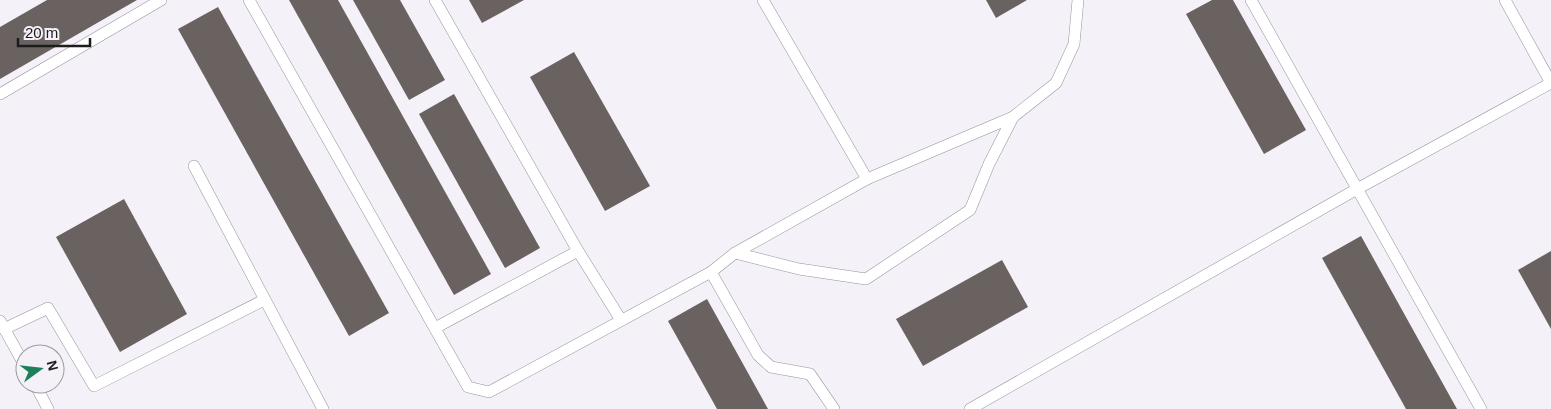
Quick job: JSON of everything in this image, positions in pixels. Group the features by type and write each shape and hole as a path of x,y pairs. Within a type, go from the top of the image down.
{"lane":[{"path":"0,94 161,0"},
{"path":"249,0 468,386 489,392 711,272 735,254 867,179 1013,117 1056,83 1074,44 1078,0"},
{"path":"436,0 578,251 622,320"},
{"path":"763,0 867,179"},
{"path":"1251,0 1480,409"},
{"path":"970,409 1357,189 1551,83 1505,0"},
{"path":"735,254 799,269 866,279 970,210 989,164 1013,117"},
{"path":"194,166 323,409"},
{"path":"435,328 578,251"},
{"path":"711,272 758,355 771,367 810,374 834,409"},
{"path":"15,348 2,325 48,308 94,386 264,300"},
{"path":"40,394 48,409"}],"building":[{"path":"47,0 137,0 0,79 0,27"},
{"path":"289,0 338,0 491,274 454,295"},
{"path":"353,0 400,0 445,80 409,100"},
{"path":"469,0 524,0 482,23"},
{"path":"986,0 1027,0 996,18"},
{"path":"1212,0 1233,0 1306,130 1264,154 1186,14"},
{"path":"218,7 389,313 349,336 178,29"},
{"path":"574,52 650,186 605,211 530,77"},
{"path":"454,94 540,248 505,268 419,114"},
{"path":"124,199 187,314 120,352 56,237"},
{"path":"1361,236 1457,409 1406,409 1322,258"},
{"path":"1551,251 1551,329 1518,270"},
{"path":"1002,260 1028,307 923,366 896,319"},
{"path":"707,299 768,409 717,409 668,321"}]}
